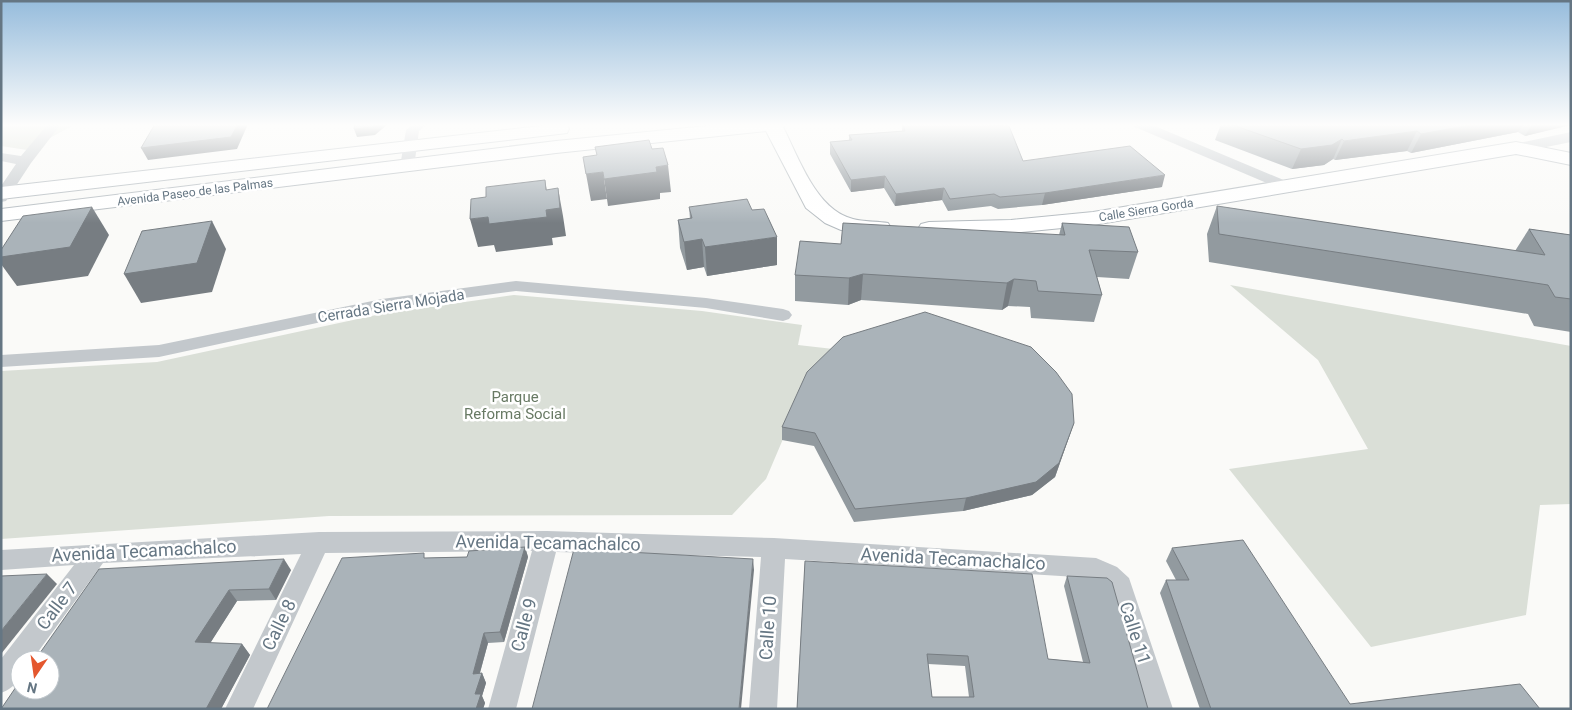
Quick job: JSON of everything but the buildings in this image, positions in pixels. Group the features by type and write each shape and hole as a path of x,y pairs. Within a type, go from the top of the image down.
{"main road":[{"name":"Avenida Paseo de las Palmas","path":"2,195 317,157"},
{"name":"Avenida Paseo de las Palmas","path":"1,215 481,157"},
{"name":"Calle Sierra Gorda","path":"790,157 813,204 833,218 849,224 903,229 958,230 1082,220 1463,157"}],"street":[{"path":"2,157 25,161"},
{"path":"2,195 28,157"},
{"path":"408,157 408,167"},
{"path":"1218,157 1288,187"},
{"name":"Cerrada Sierra Mojada","path":"1,361 159,351 382,304 516,286 706,303 783,315"},
{"name":"Avenida Tecamachalco","path":"1,560 319,542 547,540 774,548 1096,568"},
{"name":"Calle 9","path":"502,709 547,540"},
{"name":"Calle 8","path":"240,709 319,542"},
{"name":"Calle 10","path":"763,709 774,548"},
{"name":"Calle 7","path":"1,681 95,555"},
{"name":"Calle 11","path":"1096,568 1108,574 1120,586 1159,709"}],"green space":[{"path":"1230,285 1571,346 1571,504 1540,505 1526,615 1371,647 1229,469 1368,449 1318,360"},
{"name":"Parque Reforma Social","path":"514,295 702,311 802,325 798,345 842,350 806,385 766,479 732,515 329,516 1,539 1,371 157,362 381,314"}]}
